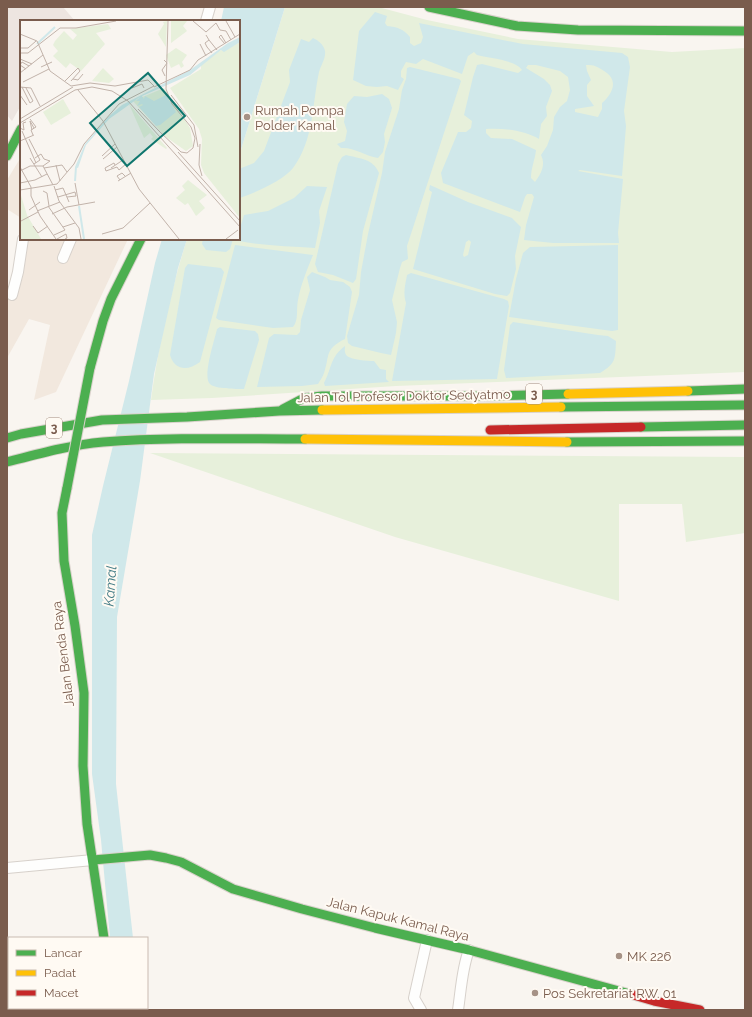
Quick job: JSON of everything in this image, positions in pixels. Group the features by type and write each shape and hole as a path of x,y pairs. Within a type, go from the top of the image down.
{"main road":[{"path":"429,7 517,26 586,30 745,31"},
{"path":"7,156 20,131"},
{"name":"Jalan Benda Raya","path":"104,937 98,860 87,824 83,766 84,693 64,561 62,513 90,368 103,321 111,299 140,240"},
{"path":"656,390 745,381"},
{"name":"Jalan Tol Profesor Doktor Sedyatmo","path":"279,411 289,404 304,398 322,396 488,396 656,390 745,389"},
{"name":"Jalan Tol Profesor Doktor Sedyatmo","path":"7,438 21,434 102,420 187,417 279,411 745,405"},
{"path":"478,431 745,425"},
{"name":"3","path":"364,439 462,432"},
{"name":"3","path":"7,462 25,456 102,442 183,439 364,439 534,442 745,441"},
{"name":"Jalan Kapuk Kamal Raya","path":"98,860 150,855 166,858 181,862 233,889 356,923 469,950 654,1005 700,1010"}],"street":[{"path":"206,20 210,7"},
{"path":"12,295 18,272 23,240"},
{"path":"63,258 71,240"},
{"path":"7,868 98,860"},
{"path":"421,1010 414,998 427,940"},
{"path":"458,1010 462,981 469,950"}],"shaded area":[{"path":"7,7 63,7 74,20 20,20 20,107 12,121 7,115"},
{"path":"20,159 20,217 7,209 7,180"},
{"path":"23,240 128,240 56,392 34,400 50,325 29,319 7,358 7,293"}],"green space":[{"path":"285,7 378,7 427,20 518,39 672,52 745,48 745,372 396,386 212,398 151,400 157,360 166,319 187,240 240,240 240,153"},
{"path":"150,453 745,457 745,533 686,542 682,504 619,504 619,601 395,537"}],"water":[{"path":"224,7 285,7 240,153 240,20 221,20"},
{"path":"375,12 387,16 385,23 387,26 403,30 410,37 410,43 414,46 421,43 423,37 419,23 523,44 622,53 628,57 630,67 624,111 626,126 622,176 580,170 578,171 623,179 618,233 619,243 553,243 524,240 526,225 534,197 532,194 527,194 525,197 520,212 443,183 441,173 458,132 466,132 471,128 472,121 464,115 477,65 482,64 518,73 522,70 519,67 501,60 477,55 474,52 468,56 462,74 423,59 416,64 406,62 401,71 401,77 404,79 398,90 387,86 366,86 353,80 359,31","holes":["528,65 536,65 560,71 568,77 570,90 567,101 560,107 554,117 553,130 547,146 541,155 543,166 535,182 531,178 536,150 512,139 491,138 486,133 486,129 506,129 527,134 539,139 541,124 547,116 546,107 552,91 550,85 544,79 526,68","586,65 595,66 604,71 612,78 613,82 613,87 609,95 602,103 602,109 598,117 575,112 575,109 594,106 587,96 587,85 591,80"]},
{"path":"313,38 319,41 325,54 319,72 309,134 305,146 300,157 289,173 276,182 240,198 240,169 254,163 264,151 290,82 289,70 301,39 309,42"},
{"path":"410,67 459,79 461,81 407,246 408,259 402,262 400,268 392,300 397,322 391,355 352,346 348,343 347,336 359,295 361,272 385,152 399,109 407,68"},
{"path":"382,94 389,99 392,108 384,134 385,142 383,152 378,158 350,149 341,148 337,144 345,141 347,131 344,122 347,104 354,96 367,97"},
{"path":"346,155 366,160 373,164 379,173 363,231 356,279 353,283 333,275 318,272 315,264 338,164 342,157"},
{"path":"430,185 468,202 512,218 521,227 515,256 516,269 510,293 507,296 495,294 413,269 432,192 429,190","holes":["469,240 471,242 468,255 464,257 463,255 466,242"]},
{"path":"307,186 327,187 319,211 320,223 315,248 277,246 238,240 240,240 240,228 244,215 268,211 294,198"},
{"name":"Kamal","path":"162,240 187,240 178,268 154,374 140,481 117,617 116,784 133,937 110,937 101,840 92,774 92,535 129,381 155,263"},
{"path":"203,240 233,240 230,249 226,252 206,250 202,244"},
{"path":"235,245 313,255 304,277 297,303 296,321 293,327 273,328 219,320 216,318"},
{"path":"618,245 618,330 612,331 509,317 516,279 523,253 530,247"},
{"path":"188,264 221,268 224,272 200,362 191,367 182,368 175,364 170,355 185,268"},
{"path":"312,272 330,280 343,282 350,287 352,292 345,339 334,346 329,353 324,374 318,384 302,386 257,387 269,338 274,334 297,335 300,332 301,320 310,290 307,277"},
{"path":"411,273 508,301 509,306 497,379 392,381 406,303 404,293 407,275"},
{"path":"513,322 608,336 616,341 614,360 600,373 506,378 504,370 510,325"},
{"path":"220,327 255,331 258,334 259,340 244,389 216,387 210,384 208,380 208,366 217,329"},
{"path":"345,346 347,356 356,359 374,361 380,369 386,370 386,379 389,382 325,386 324,383 334,359 340,350"}],"traffic: fast":[{"path":"429,7 517,26 578,30 745,31"},
{"path":"7,156 20,131"},
{"path":"90,368 103,321 111,299 140,240"},
{"path":"67,488 90,368"},
{"path":"688,391 745,389"},
{"path":"283,409 304,398 322,396 489,396 568,394"},
{"path":"561,407 745,405"},
{"path":"7,438 21,434 102,420 322,410"},
{"path":"641,427 745,425"},
{"path":"7,462 91,443 128,440 305,439"},
{"path":"567,442 745,441"},
{"path":"67,488 62,513 64,561 84,693 83,766 87,824 104,937"},
{"path":"93,860 150,855 166,858 181,862 233,889 302,909 469,950 630,994"}],"traffic: slow":[{"path":"568,394 688,391"},
{"path":"322,410 561,407"},
{"path":"305,439 567,442"}],"traffic: jam":[{"path":"490,430 641,427"},
{"path":"630,994 654,1001 700,1010"}],"place":[{"name":"Rumah Pompa Polder Kamal","path":"247,117"},
{"name":"MK 226","path":"619,956"},
{"name":"Pos Sekretariat RW. 01","path":"535,993"}]}
